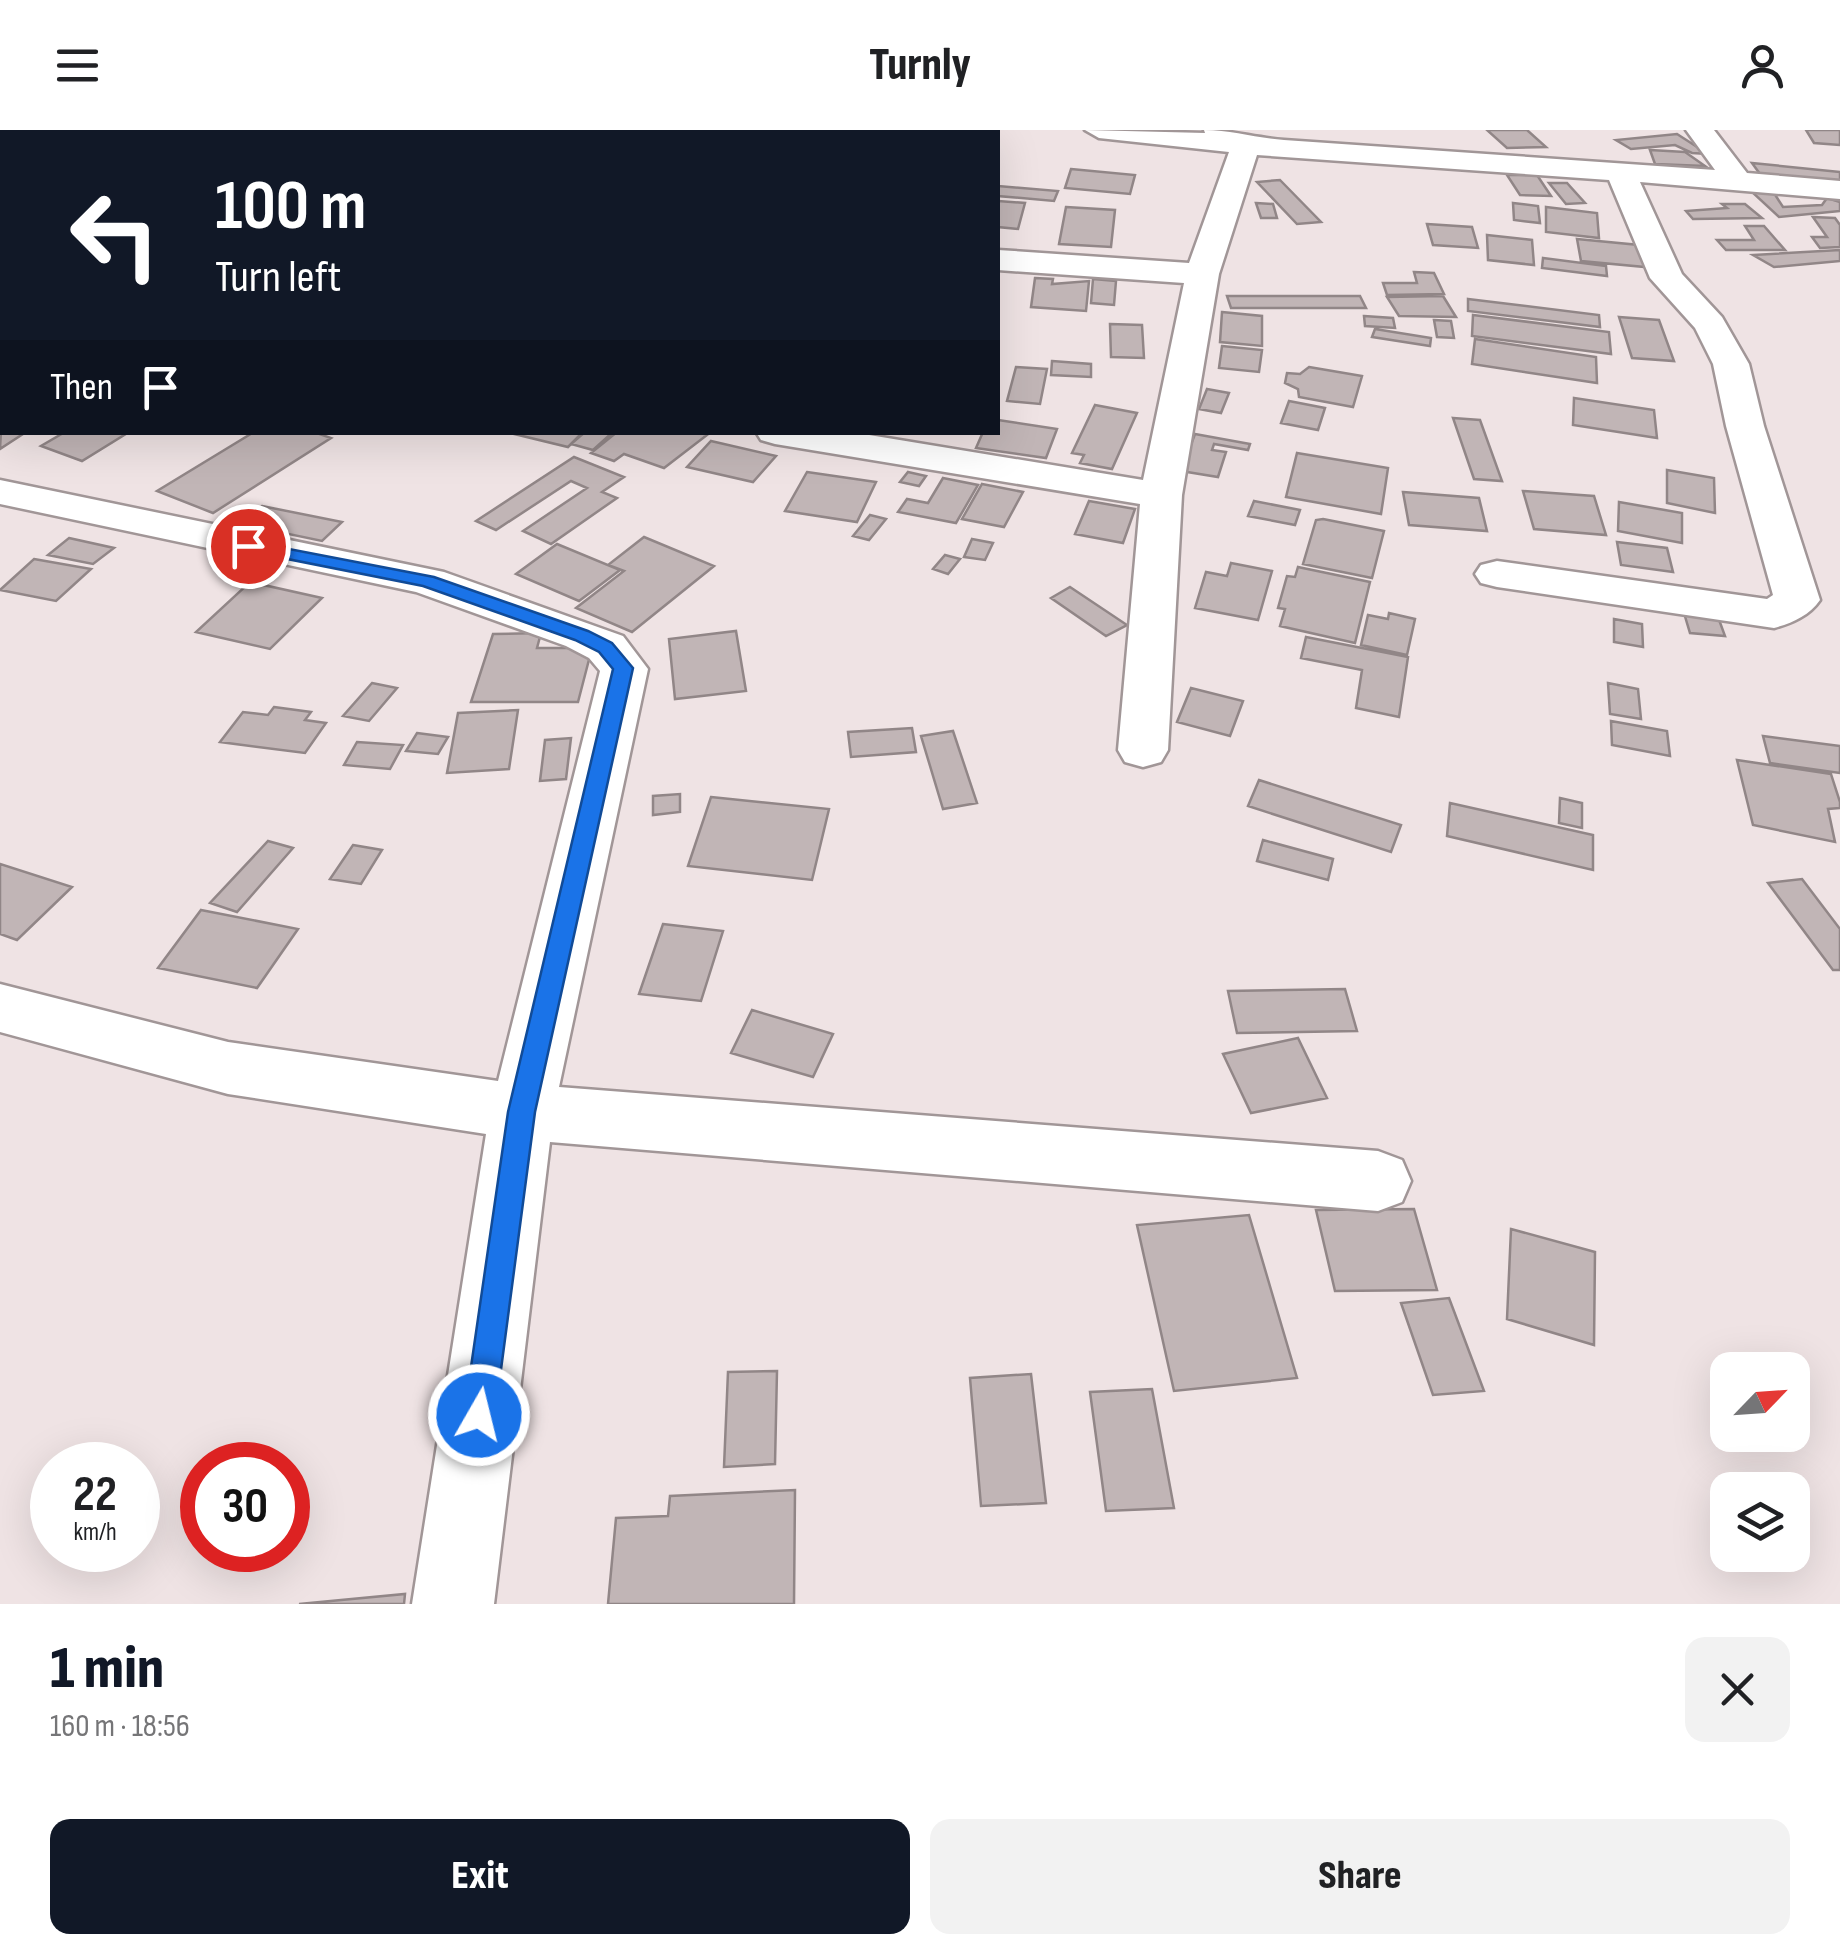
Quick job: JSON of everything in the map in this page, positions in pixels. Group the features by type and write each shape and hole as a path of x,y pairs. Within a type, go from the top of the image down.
{"street":[{"path":"1098,130 1380,159 1737,180 1840,190"},
{"path":"1216,130 1245,148"},
{"path":"1368,130 1380,159"},
{"path":"1700,130 1737,180"},
{"path":"1142,750 1161,495 1202,274 1245,148"},
{"path":"1496,574 1774,614 1797,600 1745,426 1731,364 1710,324 1667,278 1621,173"},
{"path":"1000,260 1202,274"},
{"path":"793,435 1161,495"},
{"path":"0,492 428,581 582,636 606,647 624,668 522,1112 453,1604"},
{"path":"0,1008 228,1068 522,1112 1378,1181"}],"building":[{"path":"1487,130 1527,130 1546,147 1507,148"},
{"path":"1806,130 1840,130 1840,145 1814,143"},
{"path":"1677,134 1708,154 1692,153 1675,145 1631,149 1616,140"},
{"path":"1650,150 1685,152 1705,166 1655,164"},
{"path":"1752,163 1840,172 1840,181 1760,174"},
{"path":"1071,169 1135,175 1130,194 1065,188"},
{"path":"1507,175 1537,175 1551,196 1520,195"},
{"path":"1280,180 1321,222 1297,224 1257,182"},
{"path":"1549,183 1567,183 1585,203 1566,204"},
{"path":"1000,186 1058,191 1054,201 1000,196"},
{"path":"1752,192 1774,193 1783,207 1822,205 1827,198 1840,202 1840,211 1779,217"},
{"path":"1000,201 1025,203 1018,229 1000,227"},
{"path":"1256,203 1273,204 1277,218 1261,218"},
{"path":"1513,203 1538,206 1540,223 1514,220"},
{"path":"1722,204 1745,204 1762,218 1693,219 1686,211 1727,208"},
{"path":"1066,207 1115,210 1111,247 1059,244"},
{"path":"1546,207 1597,213 1599,238 1546,232"},
{"path":"1813,217 1835,218 1840,225 1840,247 1820,248 1812,237 1827,237"},
{"path":"1427,224 1472,227 1478,248 1433,245"},
{"path":"1745,226 1764,226 1785,250 1726,250 1717,240 1754,240"},
{"path":"1487,235 1532,240 1534,265 1488,260"},
{"path":"1577,239 1639,245 1645,267 1581,261"},
{"path":"1840,250 1840,261 1774,267 1753,255"},
{"path":"1543,258 1606,266 1607,276 1542,268"},
{"path":"1414,272 1434,273 1444,294 1387,295 1383,283 1417,283"},
{"path":"1035,278 1053,279 1052,284 1089,281 1086,311 1031,307"},
{"path":"1093,279 1116,281 1114,305 1091,303"},
{"path":"1227,296 1360,296 1366,308 1231,308"},
{"path":"1443,296 1456,317 1399,316 1387,297"},
{"path":"1468,299 1599,315 1600,327 1468,311"},
{"path":"1222,312 1262,316 1262,346 1220,342"},
{"path":"1473,315 1609,332 1611,354 1472,336"},
{"path":"1364,316 1393,318 1395,328 1365,326"},
{"path":"1619,317 1659,320 1674,361 1632,358"},
{"path":"1434,320 1451,321 1454,338 1437,337"},
{"path":"1110,324 1142,325 1144,358 1111,357"},
{"path":"1375,329 1431,338 1430,346 1372,337"},
{"path":"1475,339 1596,357 1597,383 1472,364"},
{"path":"1222,346 1262,350 1259,372 1219,368"},
{"path":"1052,361 1091,364 1091,377 1051,375"},
{"path":"1016,367 1047,369 1040,404 1007,401"},
{"path":"1309,367 1362,376 1353,407 1299,397 1298,389 1285,383 1287,373 1300,374"},
{"path":"1207,389 1229,393 1221,413 1199,409"},
{"path":"1574,398 1654,410 1657,438 1573,425"},
{"path":"1289,401 1325,408 1318,430 1281,423"},
{"path":"1095,405 1137,413 1112,469 1080,463 1084,455 1072,453"},
{"path":"1453,418 1480,420 1502,481 1474,479"},
{"path":"1000,420 1057,429 1046,458 976,448 982,435 1000,435"},
{"path":"1195,434 1250,444 1248,450 1214,444 1212,450 1226,452 1218,477 1181,471"},
{"path":"1,435 21,435 0,449"},
{"path":"60,435 124,435 82,461 41,446"},
{"path":"249,435 331,438 213,513 157,491"},
{"path":"518,435 580,435 568,447"},
{"path":"582,435 610,435 593,450 571,444"},
{"path":"613,435 707,435 664,468 624,454 614,461 591,453"},
{"path":"711,441 776,456 753,482 687,467"},
{"path":"1297,453 1388,468 1381,514 1286,497"},
{"path":"574,457 624,477 602,492 617,498 551,544 523,531 587,488 571,481 496,530 476,521"},
{"path":"1667,470 1714,478 1715,513 1667,503"},
{"path":"807,472 876,482 857,522 785,511"},
{"path":"908,472 926,476 919,486 900,482"},
{"path":"943,478 978,485 956,523 898,512 907,499 928,503"},
{"path":"982,484 1023,492 1004,527 962,519"},
{"path":"1523,491 1594,496 1606,535 1534,529"},
{"path":"1403,492 1479,498 1487,531 1409,525"},
{"path":"1089,501 1135,509 1123,543 1075,534"},
{"path":"1254,501 1300,510 1295,525 1248,516"},
{"path":"1619,502 1682,513 1682,543 1618,531"},
{"path":"262,506 342,522 322,541 241,524"},
{"path":"870,515 886,519 869,540 853,536"},
{"path":"1316,520 1384,531 1372,578 1303,564"},
{"path":"644,537 714,566 632,632 576,608 624,571 608,565"},
{"path":"69,538 114,548 93,564 48,555"},
{"path":"972,539 993,543 985,560 964,557"},
{"path":"1617,542 1667,548 1673,572 1621,565"},
{"path":"557,544 620,570 579,601 516,574"},
{"path":"945,555 960,559 948,574 933,569"},
{"path":"34,559 91,569 56,601 0,590"},
{"path":"1231,563 1272,571 1258,620 1195,608 1206,572 1227,576"},
{"path":"1298,567 1370,582 1355,643 1280,626 1285,609 1278,608 1287,576 1295,577"},
{"path":"250,582 322,598 270,649 196,632"},
{"path":"1070,587 1127,625 1106,636 1051,598"},
{"path":"1389,613 1415,619 1407,655 1361,645 1368,615 1388,619"},
{"path":"1684,613 1718,617 1725,636 1690,633"},
{"path":"1614,619 1642,624 1643,647 1614,642"},
{"path":"736,631 746,691 675,699 669,639"},
{"path":"541,633 537,648 592,648 578,702 471,702 493,634"},
{"path":"1306,637 1408,657 1399,717 1356,708 1362,670 1301,658"},
{"path":"372,683 397,688 369,721 343,716"},
{"path":"1608,683 1638,689 1641,719 1610,714"},
{"path":"1191,688 1243,701 1230,736 1177,722"},
{"path":"274,707 311,712 305,720 326,723 305,753 220,742 243,712 268,715"},
{"path":"518,710 509,769 447,773 458,713"},
{"path":"1611,721 1667,731 1670,756 1612,745"},
{"path":"912,728 916,752 851,757 848,732"},
{"path":"953,731 977,803 943,809 921,736"},
{"path":"417,733 448,737 438,754 406,751"},
{"path":"1763,736 1840,746 1840,773 1770,763"},
{"path":"571,738 566,779 540,781 545,740"},
{"path":"357,742 403,745 390,769 344,765"},
{"path":"1737,760 1831,774 1840,802 1840,808 1828,809 1835,842 1753,825"},
{"path":"1259,780 1401,825 1391,852 1248,806"},
{"path":"680,794 680,812 653,815 653,796"},
{"path":"711,797 829,809 812,880 688,866"},
{"path":"1560,798 1582,803 1582,828 1559,823"},
{"path":"1450,803 1593,835 1593,870 1447,836"},
{"path":"1263,840 1333,859 1328,880 1257,861"},
{"path":"268,841 293,848 237,912 210,903"},
{"path":"353,845 382,850 361,884 330,879"},
{"path":"0,864 72,887 17,940 0,934"},
{"path":"1802,879 1840,929 1840,970 1833,970 1768,883"},
{"path":"201,910 298,929 257,988 158,968"},
{"path":"663,924 723,931 701,1001 639,994"},
{"path":"1345,989 1357,1031 1237,1033 1228,991"},
{"path":"752,1010 833,1034 813,1077 731,1053"},
{"path":"1298,1038 1327,1098 1251,1113 1223,1054"},
{"path":"1414,1209 1437,1290 1335,1291 1316,1210"},
{"path":"1249,1215 1297,1378 1174,1391 1137,1225"},
{"path":"1511,1229 1595,1252 1594,1345 1507,1319"},
{"path":"1449,1298 1484,1391 1433,1395 1401,1303"},
{"path":"777,1371 775,1464 724,1467 728,1372"},
{"path":"1031,1374 1046,1503 981,1506 970,1378"},
{"path":"1152,1389 1174,1508 1106,1511 1090,1392"},
{"path":"795,1490 794,1604 608,1604 616,1518 668,1516 670,1496"},
{"path":"405,1594 404,1604 299,1604"}],"route":[{"path":"248,546 428,581 582,636 606,647 624,668 522,1112 479,1415"}]}
